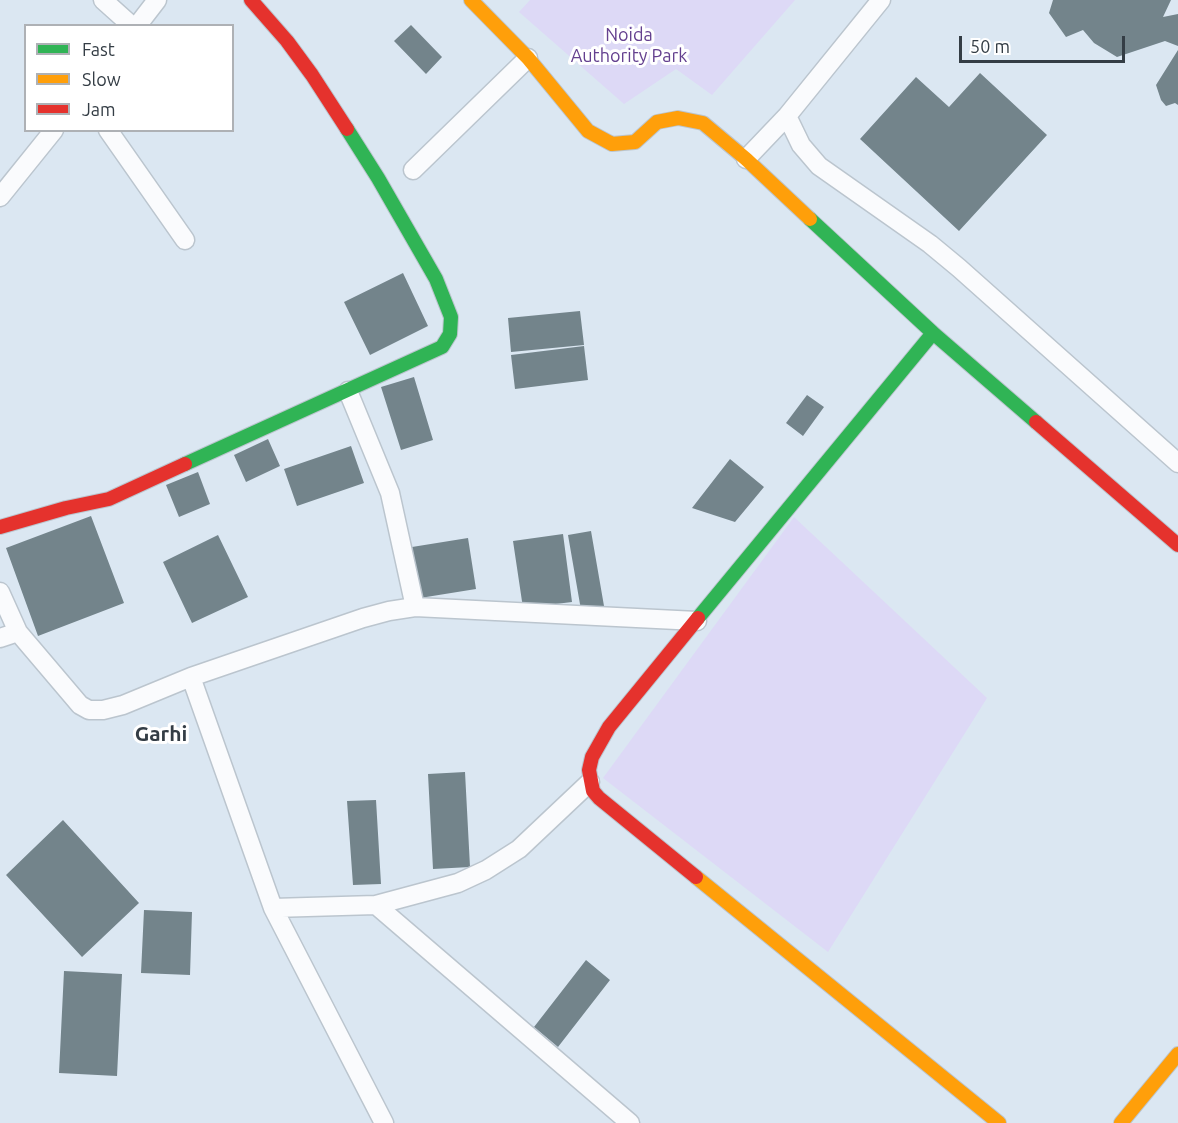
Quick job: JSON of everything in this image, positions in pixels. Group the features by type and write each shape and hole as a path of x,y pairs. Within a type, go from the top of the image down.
{"street":[{"path":"103,0 130,24"},
{"path":"139,24 157,0"},
{"path":"0,527 66,508 109,499 442,347 450,334 451,317 436,279 378,177 287,40 251,0"},
{"path":"471,0 528,58 588,131 612,144 635,142 657,122 678,118 703,123 746,159 933,333 1178,545"},
{"path":"746,159 787,116 881,0"},
{"path":"413,170 528,58"},
{"path":"787,116 801,145 819,166 930,244 1178,463"},
{"path":"0,197 52,132"},
{"path":"109,132 185,240"},
{"path":"933,333 609,727 592,757 589,770 590,782 599,798 999,1123"},
{"path":"348,390 390,493 415,607"},
{"path":"0,592 18,632 80,705 89,710 103,711 191,677 363,618 415,607 697,621"},
{"path":"0,638 18,632"},
{"path":"191,677 273,908 384,1123"},
{"path":"273,908 376,905 458,883 486,870 519,849 590,782"},
{"path":"376,905 630,1123"},
{"path":"1121,1123 1178,1054"}],"green space":[{"name":"Noida Authority Park","path":"530,0 795,0 712,95 676,69 624,104 519,12"},
{"path":"794,517 987,698 828,952 603,778"}],"building":[{"path":"1053,0 1171,0 1163,17 1178,14 1178,46 1165,41 1117,57 1094,43 1083,30 1066,37 1049,13"},
{"path":"411,25 442,57 426,74 394,41"},
{"path":"1178,50 1178,105 1175,103 1166,106 1161,100 1156,85"},
{"path":"980,73 1047,135 959,231 860,139 916,77 949,107"},
{"path":"403,273 428,326 370,355 344,302"},
{"path":"580,311 584,345 511,352 508,318"},
{"path":"584,346 588,380 515,389 511,355"},
{"path":"414,377 433,440 401,450 381,387"},
{"path":"807,395 824,407 803,436 786,423"},
{"path":"268,439 280,466 246,482 234,455"},
{"path":"351,446 364,483 297,506 284,469"},
{"path":"730,459 764,487 735,522 692,508"},
{"path":"198,472 210,504 179,517 166,485"},
{"path":"91,516 124,603 38,636 6,548"},
{"path":"591,531 604,606 581,610 568,535"},
{"path":"563,534 572,602 523,608 513,541"},
{"path":"218,535 248,597 192,623 163,562"},
{"path":"468,538 476,589 420,598 412,547"},
{"path":"465,772 470,867 433,869 428,774"},
{"path":"376,800 381,884 353,885 347,801"},
{"path":"63,820 139,903 82,957 6,875"},
{"path":"144,910 192,912 190,975 141,973"},
{"path":"586,960 610,980 558,1047 534,1027"},
{"path":"64,971 122,974 117,1076 59,1073"}],"traffic: fast":[{"path":"185,464 442,347 450,334 451,317 436,279 347,129"},
{"path":"810,219 933,333 1036,422"},
{"path":"698,618 933,333"}],"traffic: slow":[{"path":"471,0 528,58 588,131 612,144 635,142 657,122 678,118 703,123 746,159 810,219"},
{"path":"696,877 999,1123"},
{"path":"1121,1123 1178,1054"}],"traffic: jam":[{"path":"251,0 287,41 347,129"},
{"path":"1036,422 1178,545"},
{"path":"0,527 66,508 109,499 185,464"},
{"path":"696,877 599,798 593,791 589,770 592,757 609,727 698,618"}],"district":[{"name":"Garhi","path":"161,734"}]}
